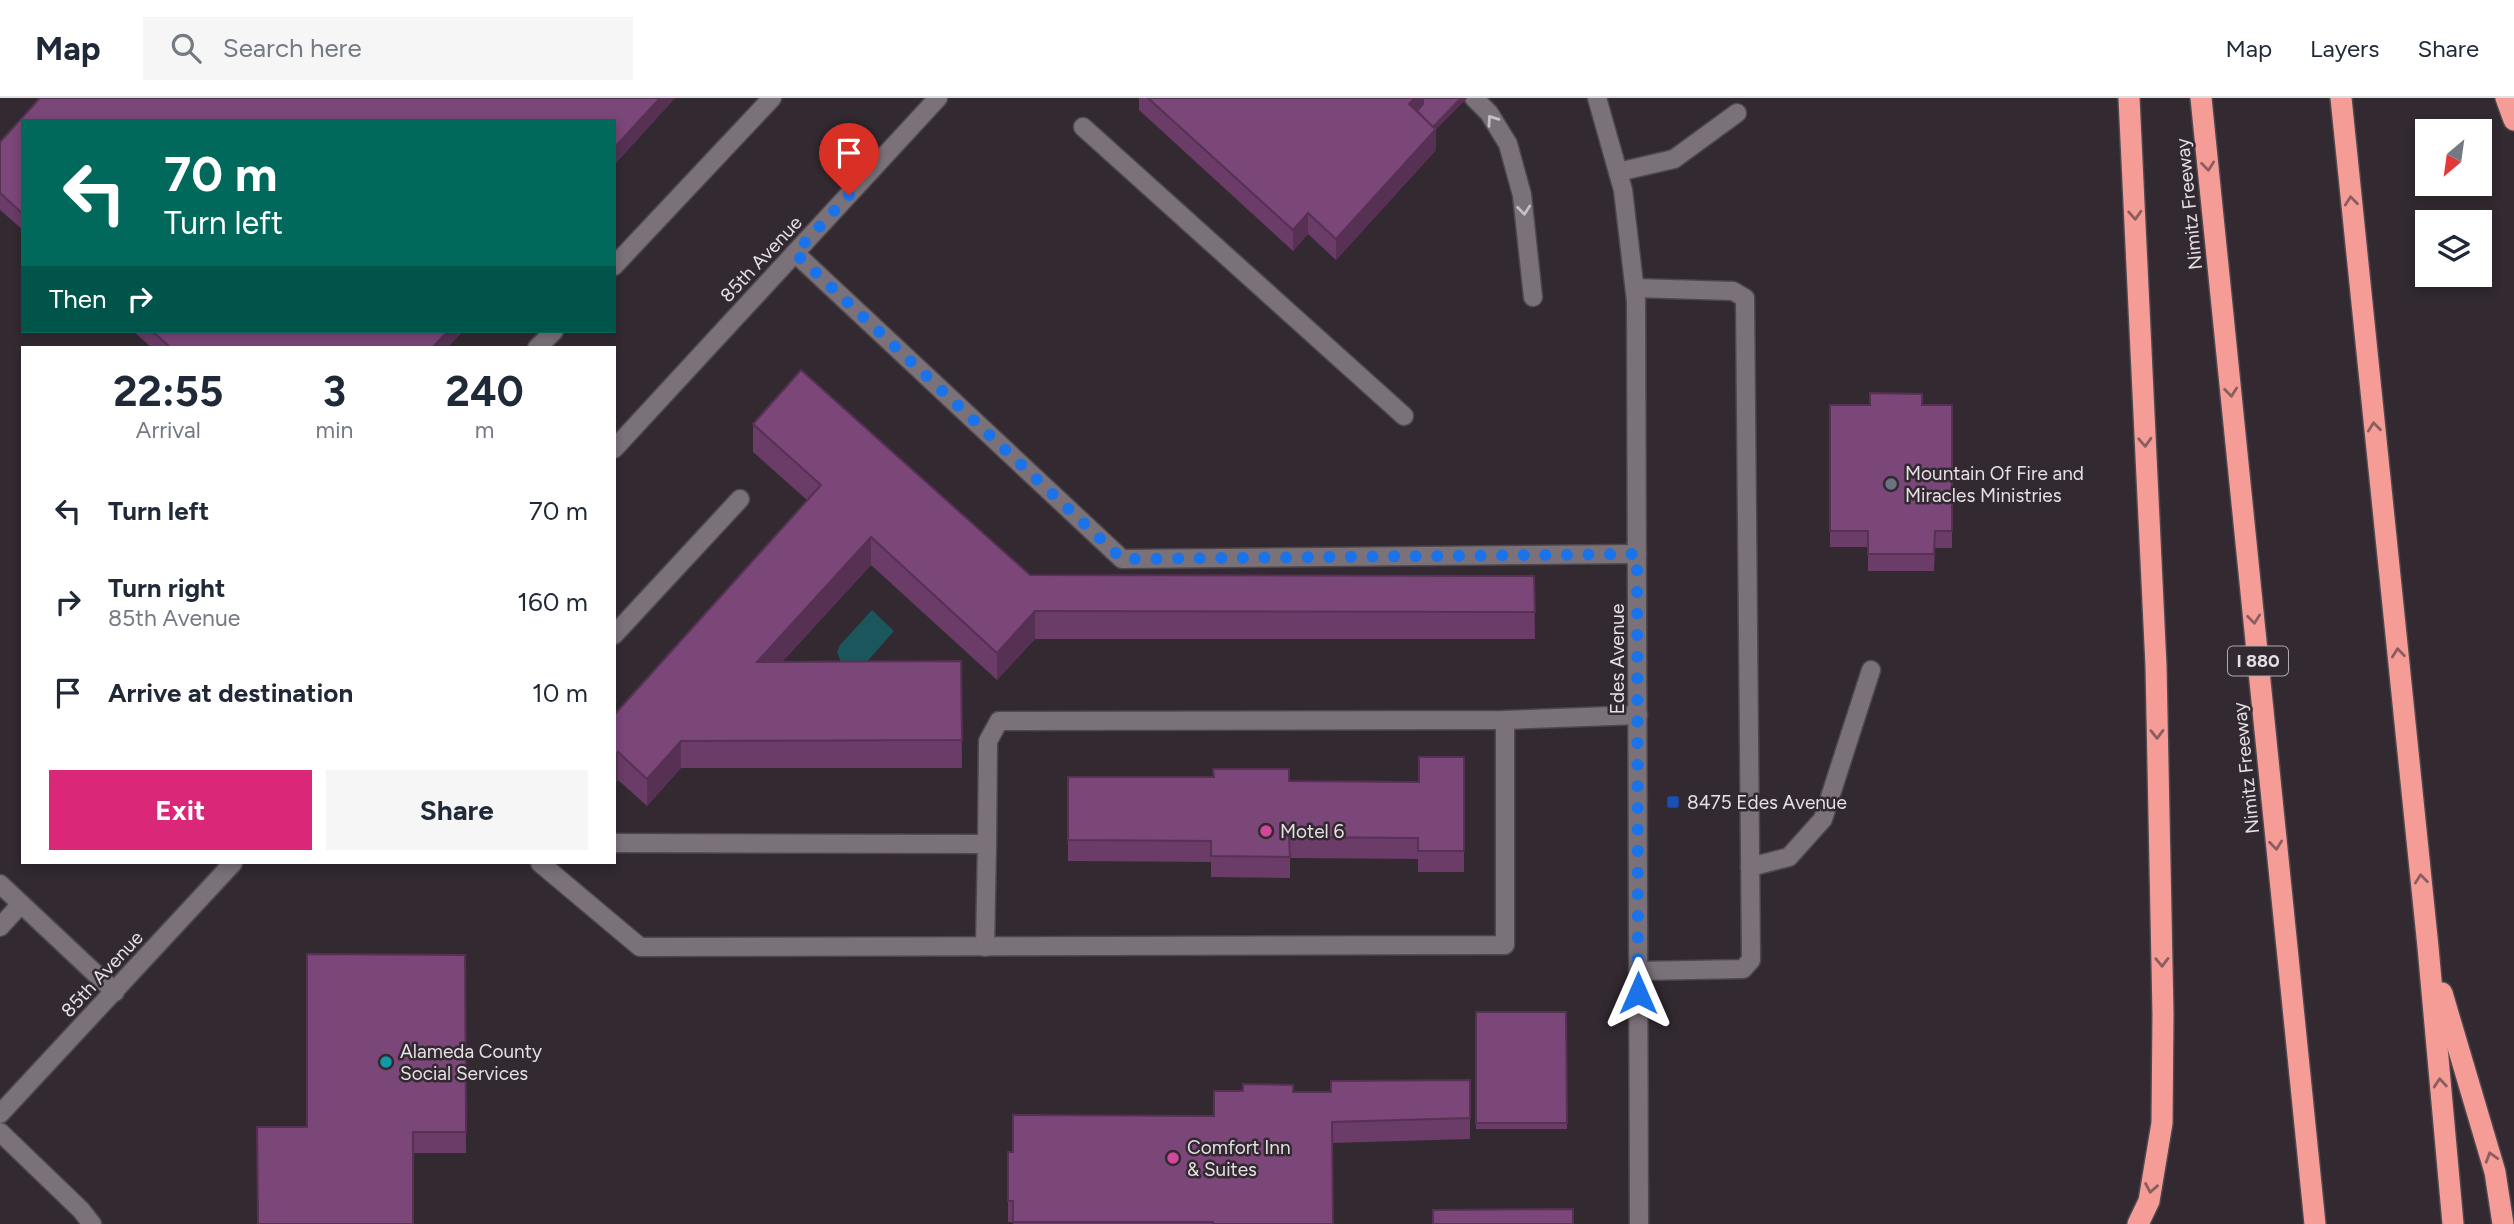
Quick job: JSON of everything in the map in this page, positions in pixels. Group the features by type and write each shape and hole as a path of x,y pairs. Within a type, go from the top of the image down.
{"highway":[{"path":"2129,98 2155,666 2163,1014 2162,1123 2149,1201 2138,1224"},
{"name":"Nimitz Freeway","path":"2201,98 2315,1224"},
{"path":"2341,98 2428,947 2453,1224"},
{"path":"2506,98 2514,120"},
{"path":"2428,947 2495,1172 2503,1224"}],"street":[{"path":"616,264 772,98"},
{"name":"85th Avenue","path":"616,447 938,98"},
{"path":"1474,98 1489,114 1508,144 1522,195 1533,297"},
{"name":"Edes Avenue","path":"1597,98 1623,190 1635,288 1639,715 1639,1224"},
{"path":"1618,172 1674,159 1737,113"},
{"path":"1083,127 1404,416"},
{"path":"795,253 1122,559 1637,554"},
{"path":"1635,288 1733,290 1745,298 1751,960 1743,969 1638,971"},
{"path":"539,346 552,333"},
{"path":"616,633 740,499"},
{"path":"1750,867 1789,857 1824,819 1871,670"},
{"path":"985,947 988,741 999,721 1505,720 1639,715"},
{"path":"541,864 640,947 1505,945 1505,720"},
{"path":"616,843 987,844"},
{"name":"85th Avenue","path":"0,1114 232,864"},
{"path":"0,884 115,992"},
{"path":"0,927 21,904"},
{"path":"0,1132 81,1210 92,1224"}],"water":[{"path":"872,610 894,631 864,665 841,662 837,652 840,645"}],"building":[{"path":"40,98 660,98 616,146 616,119 21,119 21,212 0,193 0,142"},
{"path":"1148,98 1415,98 1409,104 1436,129 1336,239 1308,213 1293,230"},
{"path":"1423,98 1461,98 1433,127 1417,111 1423,104"},
{"path":"154,333 446,333 434,346 169,346"},
{"path":"801,370 1030,575 1534,576 1535,612 1035,611 997,653 871,537 757,662 961,661 962,740 681,741 647,779 618,752 616,754 616,713 821,485 753,424"},
{"name":"Mountain Of Fire and Miracles Ministries","path":"1870,393 1922,394 1922,405 1952,405 1952,531 1935,531 1934,554 1868,554 1868,531 1830,531 1830,405 1870,405"},
{"name":"Motel 6","path":"1419,757 1464,757 1464,851 1418,851 1418,838 1289,837 1290,857 1211,856 1211,841 1068,840 1068,777 1214,777 1213,769 1289,769 1289,781 1419,782"},
{"name":"Alameda County Social Services","path":"307,954 465,955 466,1132 413,1132 413,1224 258,1224 257,1127 307,1127"},
{"path":"1476,1012 1566,1012 1567,1123 1476,1123"},
{"name":"Comfort Inn & Suites","path":"1470,1080 1470,1118 1332,1122 1333,1224 1013,1222 1013,1201 1008,1201 1008,1152 1013,1152 1013,1115 1214,1116 1214,1091 1243,1091 1243,1084 1293,1085 1293,1092 1331,1092 1331,1081"},
{"path":"1573,1209 1573,1224 1433,1224 1433,1210"}],"place":[{"name":"Mountain Of Fire and Miracles Ministries","path":"1891,484"},
{"name":"8475 Edes Avenue","path":"1673,802"},
{"name":"Motel 6","path":"1266,831"},
{"name":"Alameda County Social Services","path":"386,1062"},
{"name":"Comfort Inn & Suites","path":"1173,1158"}],"route":[{"path":"849,195 795,253 1122,559 1637,554 1638,993"}]}
